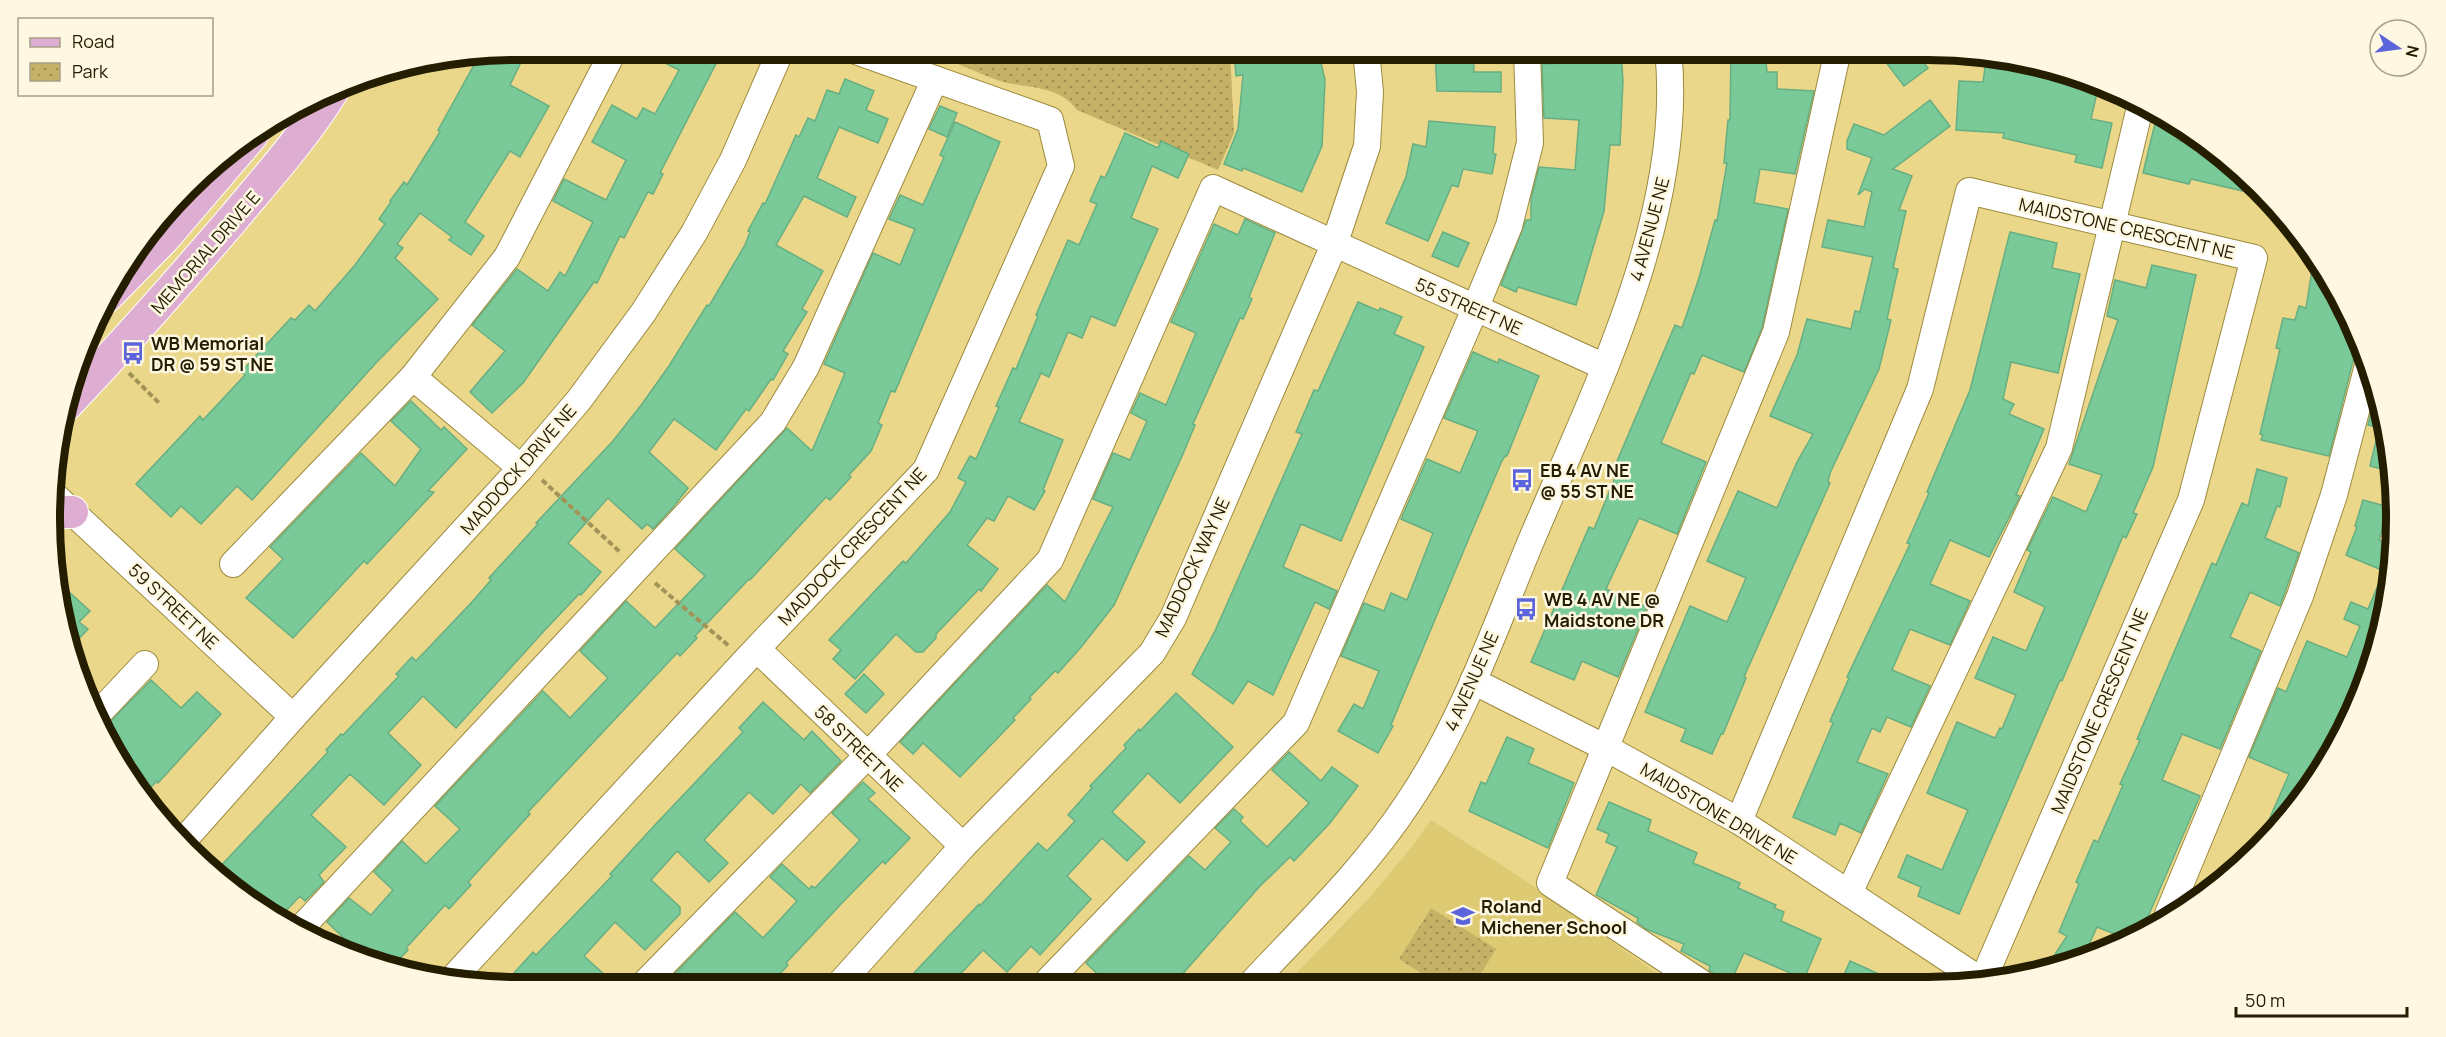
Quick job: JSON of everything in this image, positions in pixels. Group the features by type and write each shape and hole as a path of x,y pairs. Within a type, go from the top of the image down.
{"main road":[{"name":"MEMORIAL DRIVE E","path":"78,392 146,320 280,164 325,103"},
{"path":"134,268 164,238 225,166"}],"street":[{"path":"233,564 413,377 507,257 609,60"},
{"name":"MADDOCK DRIVE NE","path":"188,836 292,717 521,468 579,400 643,313 693,233 733,160 777,60"},
{"name":"MADDOCK CRESCENT NE","path":"458,973 757,649 927,470 1061,166 1050,120 881,60"},
{"name":"MADDOCK WAY NE","path":"846,977 963,846 1152,653 1173,618 1335,245 1367,146 1370,93 1367,60"},
{"path":"1052,977 1296,723 1509,226 1530,143 1527,60"},
{"name":"4 AVENUE NE","path":"1258,977 1348,880 1407,805 1437,757 1473,681 1623,321 1645,248 1665,165 1671,74 1669,60"},
{"path":"1692,977 1550,883 1776,332 1837,60"},
{"path":"305,924 773,422 806,367 935,79"},
{"path":"1848,893 2059,448 2139,112"},
{"name":"55 STREET NE","path":"867,756 1050,560 1213,188 1605,367"},
{"name":"MAIDSTONE CRESCENT NE","path":"1739,821 1920,389 1969,191 2254,258 2191,500 1987,973"},
{"path":"413,377 521,468"},
{"path":"2171,907 2300,596 2334,495 2364,379"},
{"name":"59 STREET NE","path":"61,507 292,717"},
{"name":"58 STREET NE","path":"757,649 963,846"},
{"path":"102,710 146,664"},
{"name":"MAIDSTONE DRIVE NE","path":"1473,681 1606,748 1739,821 1972,975"},
{"path":"651,977 867,756"}],"path":[{"path":"122,367 159,403"}],"shaded area":[{"name":"Roland Michener School","path":"1431,820 1526,881 1662,977 1293,977 1369,898"}],"green space":[{"path":"949,60 1230,60 1234,133 1218,170 1077,110 1061,96 1042,89 1000,81"},
{"path":"1431,908 1496,949 1479,977 1427,977 1399,959"}],"building":[{"path":"522,60 510,85 549,106 520,157 510,151 465,222 484,236 471,255 449,240 452,237 420,213 397,244 403,248 395,258 438,299 375,364 252,500 237,486 201,524 181,506 171,517 136,484 200,416 203,420 245,375 241,372 291,318 295,320 309,305 315,311 355,265 385,224 379,219 404,182 407,185 440,132 438,130 475,62"},
{"path":"659,60 718,60 660,173 663,174 653,194 648,192 624,238 620,236 597,283 594,282 523,383 492,413 470,392 505,351 472,325 517,269 548,291 560,272 565,276 593,222 553,201 564,179 606,200 626,160 592,142 612,105 637,119 643,108 655,114 679,70"},
{"path":"1235,60 1320,60 1325,80 1322,146 1302,192 1243,168 1242,171 1224,164 1238,129 1243,75 1236,76"},
{"path":"1435,60 1473,60 1474,72 1501,72 1501,92 1437,91"},
{"path":"1588,60 1622,60 1620,145 1610,145 1604,211 1576,305 1518,287 1516,292 1501,285 1526,220 1531,220 1531,199 1539,167 1575,170 1579,120 1544,118 1542,64 1588,62"},
{"path":"1731,60 1766,60 1767,72 1777,72 1777,89 1814,91 1795,174 1760,169 1754,203 1788,209 1762,328 1744,372 1702,355 1694,374 1691,373 1661,443 1706,462 1677,534 1639,518 1606,589 1647,607 1618,677 1582,661 1574,680 1531,662 1589,527 1594,529 1616,475 1612,473 1675,325 1682,328 1715,220 1717,221 1727,163 1724,163 1728,120 1730,120"},
{"path":"1922,60 1928,68 1904,86 1885,61"},
{"path":"1985,64 2046,76 2097,93 2091,119 2112,123 2102,168 2075,162 2077,155 2003,138 2004,133 1956,130 1959,81 1983,82"},
{"path":"845,79 874,91 866,110 888,119 878,143 839,127 817,178 856,197 847,217 804,196 776,245 823,271 802,309 807,312 783,351 788,354 773,380 771,379 749,411 746,409 716,450 674,419 649,452 688,488 653,529 647,524 642,529 608,498 568,543 601,572 581,595 579,594 544,631 456,728 423,696 388,733 421,765 384,805 350,774 311,815 346,847 319,875 324,882 305,901 300,896 284,913 239,882 220,866 328,752 326,750 341,734 343,735 399,676 396,674 412,657 416,661 472,602 491,580 489,578 538,524 536,523 613,441 642,404 707,305 709,306 745,245 750,232 748,231 763,203 765,204 796,135 799,137 808,118 815,121 827,90 839,94"},
{"path":"1930,100 1950,126 1893,169 1912,176 1899,210 1906,211 1893,268 1898,269 1887,319 1891,320 1879,369 1830,473 1828,482 1830,483 1744,677 1746,678 1723,734 1712,754 1681,741 1686,729 1645,712 1690,606 1727,622 1746,578 1707,561 1738,491 1777,508 1797,462 1813,434 1770,416 1797,355 1807,319 1851,329 1855,311 1860,312 1873,257 1822,247 1828,220 1864,227 1872,192 1865,189 1858,195 1872,158 1847,149 1847,141 1854,124 1884,135"},
{"path":"940,106 957,113 947,137 929,129"},
{"path":"2156,120 2178,135 2177,140 2191,143 2207,155 2244,187 2243,191 2191,179 2189,184 2143,173"},
{"path":"1429,121 1495,127 1493,154 1496,154 1492,174 1463,169 1458,187 1452,185 1428,241 1386,223 1406,177 1413,144 1426,147"},
{"path":"955,122 1000,142 895,392 891,391 878,423 882,425 871,451 830,500 826,497 695,636 697,638 680,656 677,653 528,812 530,814 468,882 471,885 449,909 445,905 406,948 408,950 398,960 351,945 327,922 349,898 371,915 393,890 374,872 402,841 426,864 460,829 435,806 543,691 570,718 608,678 580,651 626,601 655,628 705,576 675,549 787,428 812,451 845,373 824,364 873,253 900,265 915,229 889,219 900,195 923,205 944,157 940,155"},
{"path":"1125,133 1158,148 1161,141 1189,154 1178,178 1152,166 1131,218 1158,229 1115,326 1091,316 1082,338 1068,332 1049,377 1041,373 1019,422 1063,440 1043,490 1045,491 1034,510 1008,496 994,521 987,518 967,545 998,569 981,591 979,589 936,634 936,638 923,652 916,652 896,634 855,679 833,659 841,650 829,640 903,561 906,563 950,512 966,482 958,478 970,456 976,459 999,407 996,406 1013,368 1016,369 1068,240 1079,245 1097,204 1090,201 1101,176 1105,178"},
{"path":"1245,219 1275,233 1249,297 1252,299 1243,319 1240,318 1193,424 1195,425 1183,454 1114,605 1058,673 1055,671 1029,698 1031,699 1013,718 1015,720 960,777 923,743 913,754 900,742 1047,585 1065,602 1113,507 1093,499 1113,453 1130,460 1147,421 1131,413 1140,393 1166,405 1196,333 1171,322 1214,224 1238,235"},
{"path":"1443,232 1469,243 1458,267 1432,256"},
{"path":"2010,232 2057,243 2052,268 2080,274 2058,373 2011,362 2003,399 2014,404 2009,414 2044,429 2016,495 2020,496 1989,557 1950,540 1930,584 1970,601 1950,645 1910,629 1892,670 1930,686 1911,727 1887,717 1880,732 1872,728 1857,762 1888,774 1861,833 1840,823 1835,835 1793,817 1833,723 1830,721 1849,678 1847,677 1910,544 1907,543 1970,390"},
{"path":"2152,265 2196,275 2153,467 2133,513 2137,514 2126,538 2123,536 1959,914 1918,896 1921,887 1898,877 1907,855 1942,870 1968,810 1927,793 1957,722 1995,738 2000,728 2002,729 2016,695 1975,678 1993,637 2026,651 2045,607 2014,592 2031,552 2027,550 2053,497 2086,512 2102,475 2069,464 2118,320 2107,316 2115,280 2146,288"},
{"path":"2312,269 2339,316 2356,356 2353,361 2329,456 2261,440 2263,435 2260,434 2280,349 2276,348 2283,318 2295,320 2299,306 2306,308"},
{"path":"1358,302 1402,317 1394,334 1424,347 1341,541 1301,524 1283,567 1337,591 1329,609 1315,602 1273,695 1248,681 1233,704 1192,674 1215,631 1302,434 1296,432 1314,390 1318,391"},
{"path":"1473,352 1498,363 1499,359 1539,376 1507,456 1501,463 1469,538 1391,725 1393,726 1378,753 1338,731 1354,704 1363,709 1379,671 1341,656 1364,603 1384,611 1391,593 1407,600 1433,533 1401,519 1427,459 1460,473 1478,431 1444,418"},
{"path":"411,401 441,430 444,427 467,449 428,491 434,492 367,564 364,561 293,638 246,598 283,559 270,547 361,453 395,486 421,449 391,421"},
{"path":"2372,409 2377,427 2368,425"},
{"path":"2378,433 2383,469 2370,466"},
{"path":"2257,469 2287,478 2280,507 2277,506 2265,538 2299,553 2280,606 2250,592 2230,637 2261,651 2220,749 2182,734 2162,780 2200,796 2147,919 2149,920 2118,935 2097,927 2087,948 2052,959 2067,936 2059,932 2079,884 2076,882 2094,840 2098,842 2123,785 2120,784 2140,740 2137,739 2212,563 2216,565 2242,503 2248,506"},
{"path":"2363,500 2386,506 2386,517 2379,540 2385,542 2383,570 2346,555 2357,527 2355,526"},
{"path":"2382,575 2377,608 2362,666 2339,721 2309,773 2265,829 2289,774 2249,757 2278,688 2286,692 2307,641 2347,657 2360,626 2344,619 2351,602 2368,609"},
{"path":"66,589 90,611 79,622 88,629 77,641"},
{"path":"864,674 884,694 866,713 845,694"},
{"path":"151,680 181,708 197,692 221,714 158,783 157,781 150,788 137,773 108,724"},
{"path":"1176,693 1233,747 1180,803 1148,773 1112,812 1145,842 1127,861 1102,838 1067,876 1091,899 1040,955 1031,946 1007,972 983,950 958,977 916,977 913,974 1038,843 1047,851 1075,821 1068,815 1092,788 1090,786 1126,748 1124,745 1139,729 1140,731"},
{"path":"763,702 804,740 812,731 841,761 810,793 801,784 773,814 749,792 704,840 728,863 709,882 677,851 651,880 680,907 680,914 645,950 615,922 584,956 607,977 511,977 533,952 536,955 612,876 610,874 743,732 739,728"},
{"path":"1507,737 1534,749 1528,763 1574,783 1548,848 1469,811 1481,782 1486,784"},
{"path":"1289,752 1321,781 1332,767 1358,786 1330,823 1294,861 1290,857 1260,886 1180,977 1101,977 1086,963 1189,856 1205,870 1231,842 1215,828 1234,809 1243,817 1240,821 1267,847 1309,803 1272,770"},
{"path":"863,782 875,793 868,799 910,838 885,864 883,861 841,904 786,963 788,965 777,977 672,977 735,912 763,938 797,901 770,877 782,864 809,889 812,886 815,888 860,840 832,813"},
{"path":"1609,802 1651,820 1648,831 1697,853 1693,863 1740,883 1738,888 1776,905 1774,908 1784,912 1781,921 1821,939 1805,977 1799,977 1744,953 1733,977 1722,977 1709,970 1710,966 1681,951 1684,944 1646,929 1637,922 1638,918 1596,895 1617,847 1606,842 1609,834 1597,829"},
{"path":"1850,961 1885,977 1843,977"}],"place":[{"name":"WB Memorial DR @ 59 ST NE","path":"133,353"},
{"name":"EB 4 AV NE @ 55 ST NE","path":"1522,480"},
{"name":"WB 4 AV NE @ Maidstone DR","path":"1526,609"},
{"name":"Roland Michener School","path":"1463,916"}]}
